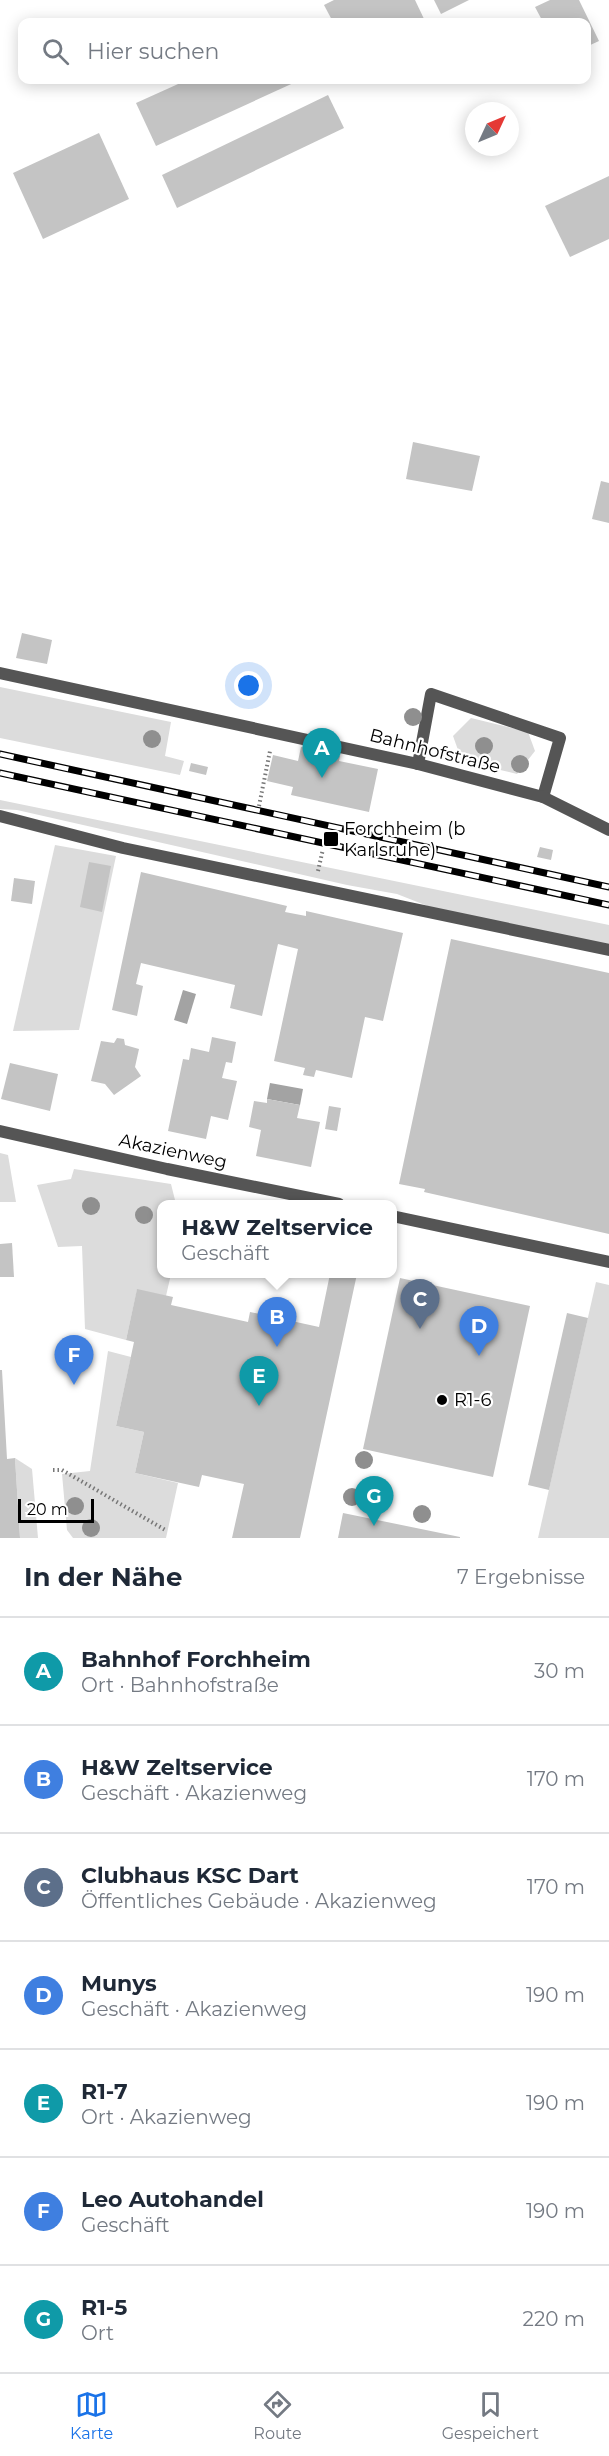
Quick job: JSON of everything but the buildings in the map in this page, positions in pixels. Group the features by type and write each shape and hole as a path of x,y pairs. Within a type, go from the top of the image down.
{"street":[{"name":"Bahnhofstraße","path":"0,673 418,764 543,797 609,830"},
{"path":"418,764 431,694 560,738 543,797"},
{"path":"0,816 123,848 609,950"},
{"name":"Akazienweg","path":"0,1131 167,1169 319,1200"},
{"path":"397,1217 609,1262"}],"path":[{"path":"259,806 273,732"},
{"path":"53,1470 62,1470 167,1531"}],"shaded area":[{"path":"0,687 171,722 165,756 184,761 180,775 0,738"},
{"path":"471,718 528,732 535,751 517,774 462,761 453,736"},
{"path":"0,800 609,925 609,948 448,914 397,894 347,885 17,810 0,809"},
{"path":"55,845 116,856 79,1030 13,1031"},
{"path":"183,990 196,994 187,1024 174,1020"},
{"path":"270,1083 303,1089 300,1105 267,1099"},
{"path":"0,1153 8,1155 16,1202 0,1202"},
{"path":"74,1169 171,1184 175,1200 157,1200 157,1278 170,1278 166,1296 137,1290 126,1340 85,1329 82,1246 58,1247 37,1185 71,1179"},
{"path":"596,1282 609,1285 609,1538 538,1538"},
{"path":"108,1351 131,1357 116,1426 144,1432 135,1473 178,1483 166,1538 73,1538 67,1530 62,1474 90,1471"},
{"path":"15,1458 32,1469 38,1538 20,1538"}],"railway":[{"path":"0,754 609,887"},
{"path":"0,773 609,905"}],"place":[{"name":"Bahnhof Forchheim","path":"322,778"},
{"name":"Forchheim (b Karlsruhe)","path":"331,839"},
{"name":"Clubhaus KSC Dart","path":"420,1329"},
{"name":"H&W Zeltservice","path":"277,1347"},
{"name":"Munys","path":"479,1356"},
{"name":"Leo Autohandel","path":"74,1385"},
{"name":"R1-6","path":"442,1400"},
{"name":"R1-7","path":"259,1406"},
{"name":"R1-5","path":"374,1526"}]}
